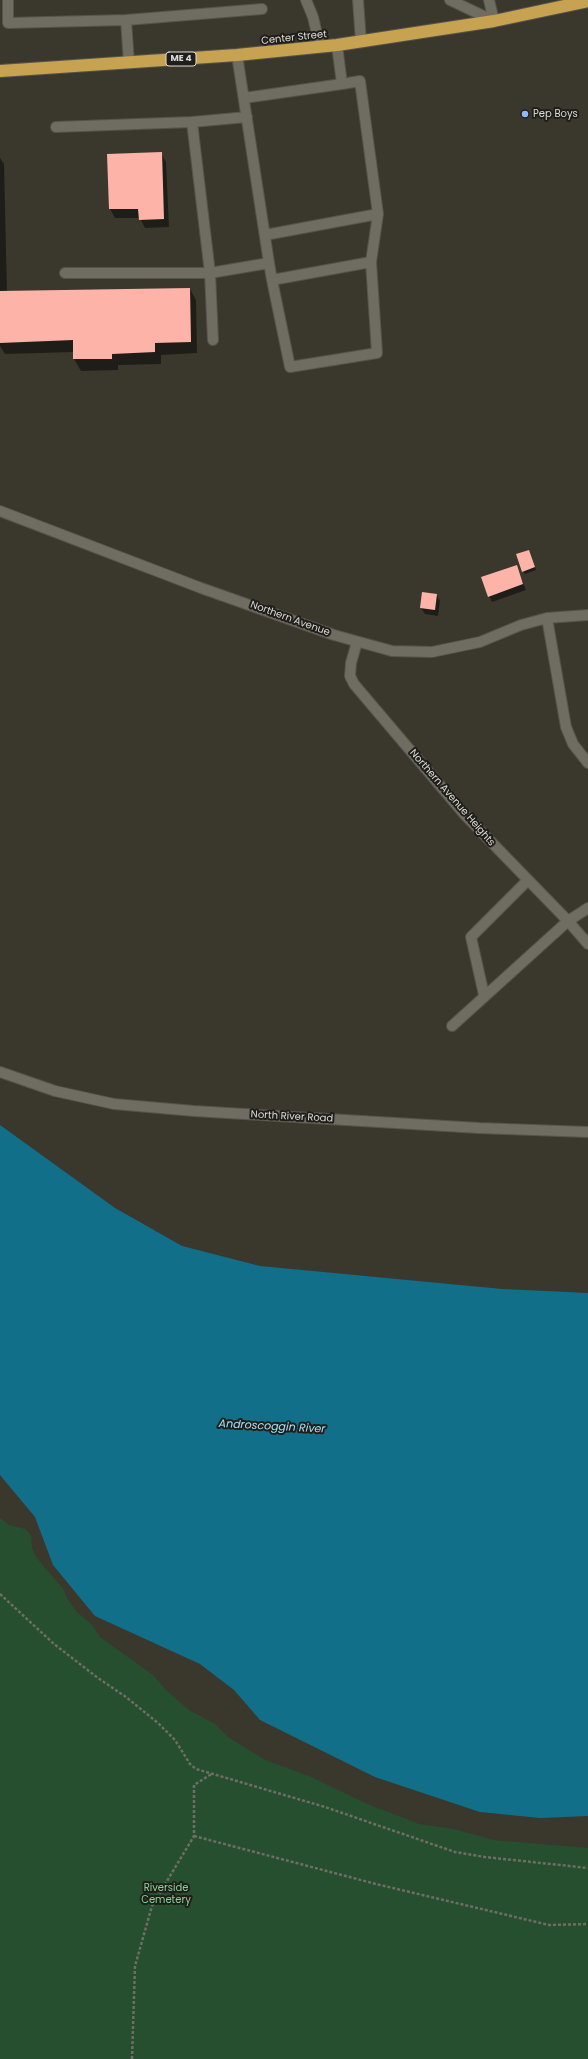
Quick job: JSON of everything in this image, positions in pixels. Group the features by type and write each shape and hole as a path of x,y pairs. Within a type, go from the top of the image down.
{"highway":[{"name":"Center Street","path":"0,71 237,55 320,47 494,21 588,2"}],"street":[{"path":"8,0 4,15 8,24 126,20 262,9"},
{"path":"306,0 314,17 320,47"},
{"path":"358,0 361,42"},
{"path":"450,0 494,21"},
{"path":"489,0 494,21"},
{"path":"126,20 128,63"},
{"path":"337,45 342,84"},
{"path":"237,55 269,263 290,367 377,353 371,262 378,214 360,81 244,98"},
{"path":"56,127 192,122 247,117"},
{"path":"192,122 210,273 213,340"},
{"path":"265,235 378,214"},
{"path":"272,280 371,262"},
{"path":"65,274 210,273 269,263"},
{"name":"Northern Avenue","path":"0,511 201,588 357,642 392,651 432,652 480,642 521,625 547,618 588,615"},
{"path":"547,618 566,727 573,744 588,763"},
{"name":"Northern Avenue Heights","path":"357,642 351,663 350,676 354,684 465,815 568,921 588,944"},
{"path":"484,995 471,937 528,880"},
{"path":"452,1026 484,995 568,921 588,908"},
{"name":"North River Road","path":"0,1072 54,1091 114,1104 289,1117 588,1132"}],"path":[{"path":"0,1594 54,1644 98,1678 126,1697 158,1723 175,1740 190,1764 196,1769 325,1807 455,1852 485,1857 588,1868"},
{"path":"132,2059 135,1966 139,1951 152,1906 194,1836 194,1785 212,1774"},
{"path":"194,1836 376,1884 549,1925 588,1924"}],"green space":[{"name":"Riverside Cemetery","path":"0,1518 9,1525 25,1529 31,1535 32,1548 36,1557 64,1590 67,1598 76,1611 92,1625 100,1637 153,1675 166,1690 189,1710 215,1724 228,1737 265,1760 309,1776 365,1803 419,1824 454,1829 493,1840 588,1848 588,2059 0,2059"}],"water":[{"name":"Androscoggin River","path":"0,1125 115,1208 182,1246 260,1266 502,1289 588,1293 588,1816 540,1818 480,1812 375,1777 260,1720 234,1690 200,1664 95,1616 53,1565 35,1517 0,1475"}],"building":[{"path":"162,152 164,219 139,220 138,209 109,209 107,154"},
{"path":"190,288 191,342 155,343 155,352 112,354 112,359 73,359 73,340 0,343 0,291"},
{"path":"529,550 535,567 522,572 516,554"},
{"path":"517,565 523,584 488,597 481,577"},
{"path":"422,592 437,594 435,610 420,608"}],"place":[{"name":"Pep Boys","path":"525,114"}]}
